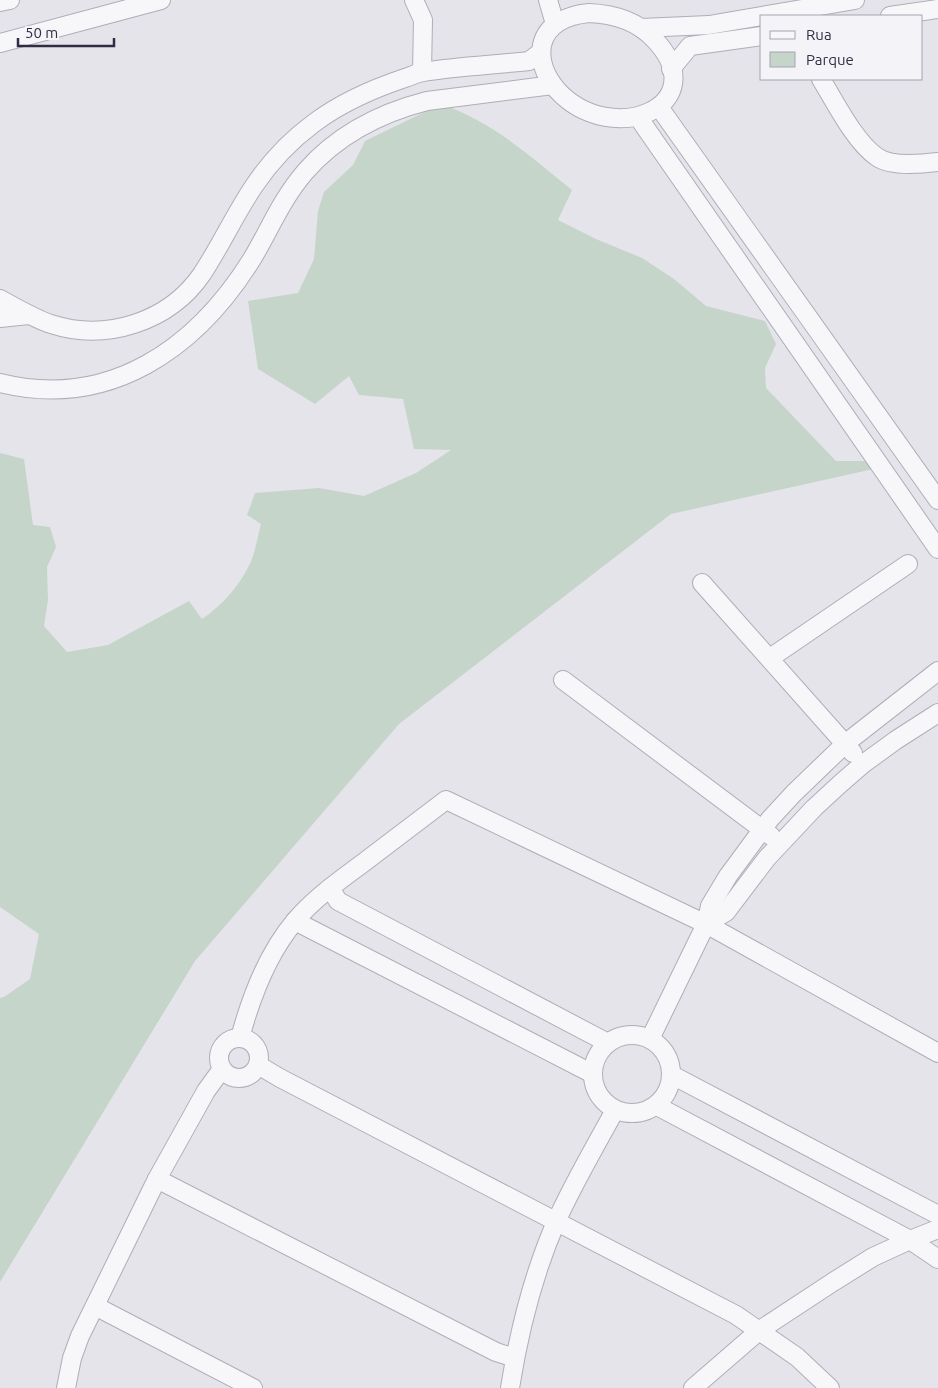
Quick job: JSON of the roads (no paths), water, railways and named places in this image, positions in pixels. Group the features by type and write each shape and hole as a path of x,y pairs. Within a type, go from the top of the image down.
{"street":[{"path":"0,2 10,0"},
{"path":"0,43 161,0"},
{"path":"414,0 423,20 422,72"},
{"path":"548,0 555,24"},
{"path":"585,0 602,13"},
{"path":"764,15 855,0"},
{"path":"897,15 938,9"},
{"path":"602,13 629,21 641,28 661,47 672,69 671,90 659,107 649,113 638,117 612,118 591,113 572,103 553,85 546,74 541,52 548,32 555,24 564,18 576,14 602,13"},
{"path":"641,28 709,24 760,16"},
{"path":"672,69 690,46 760,36"},
{"path":"0,299 29,315 64,328 91,331 107,330 138,323 167,308 191,287 201,274 254,186 282,152 314,123 348,101 367,92 422,72 529,61 541,52"},
{"path":"821,80 859,139 878,158 906,165 938,162"},
{"path":"0,383 18,387 53,390 80,388 123,377 155,360 188,334 228,292 252,259 282,202 294,186 320,157 351,132 388,113 427,101 553,85"},
{"path":"659,107 938,500"},
{"path":"638,117 938,549"},
{"path":"0,318 29,315"},
{"path":"0,371 39,380 106,382"},
{"path":"770,658 908,564"},
{"path":"702,583 863,764"},
{"path":"650,1039 706,924 710,906 728,876 763,829 794,793 846,744 938,671"},
{"path":"563,680 763,829 780,844"},
{"path":"706,924 726,912 746,884 814,808 863,764 938,713"},
{"path":"240,1038 259,981 281,940 294,922 330,888 446,800 706,924 935,1047"},
{"path":"330,888 338,901 608,1043"},
{"path":"294,922 593,1074"},
{"path":"633,1035 650,1039 664,1050 671,1066 672,1075 668,1092 657,1106 641,1113 623,1113 615,1110 601,1099 596,1091 593,1074 597,1057 608,1043 616,1039 633,1035"},
{"path":"240,1038 252,1042 260,1059 258,1065 255,1071 245,1078 232,1077 222,1069 219,1057 223,1045 228,1041 240,1038"},
{"path":"258,1065 736,1315 797,1357 830,1388"},
{"path":"66,1388 76,1347 94,1306 157,1179 202,1097 222,1069"},
{"path":"672,1075 938,1215"},
{"path":"657,1106 910,1240 938,1259"},
{"path":"510,1388 515,1358 532,1288 557,1221 615,1110"},
{"path":"157,1179 496,1352 515,1358"},
{"path":"693,1388 760,1330 865,1262 910,1240 938,1229"},
{"path":"94,1306 253,1388"}]}
